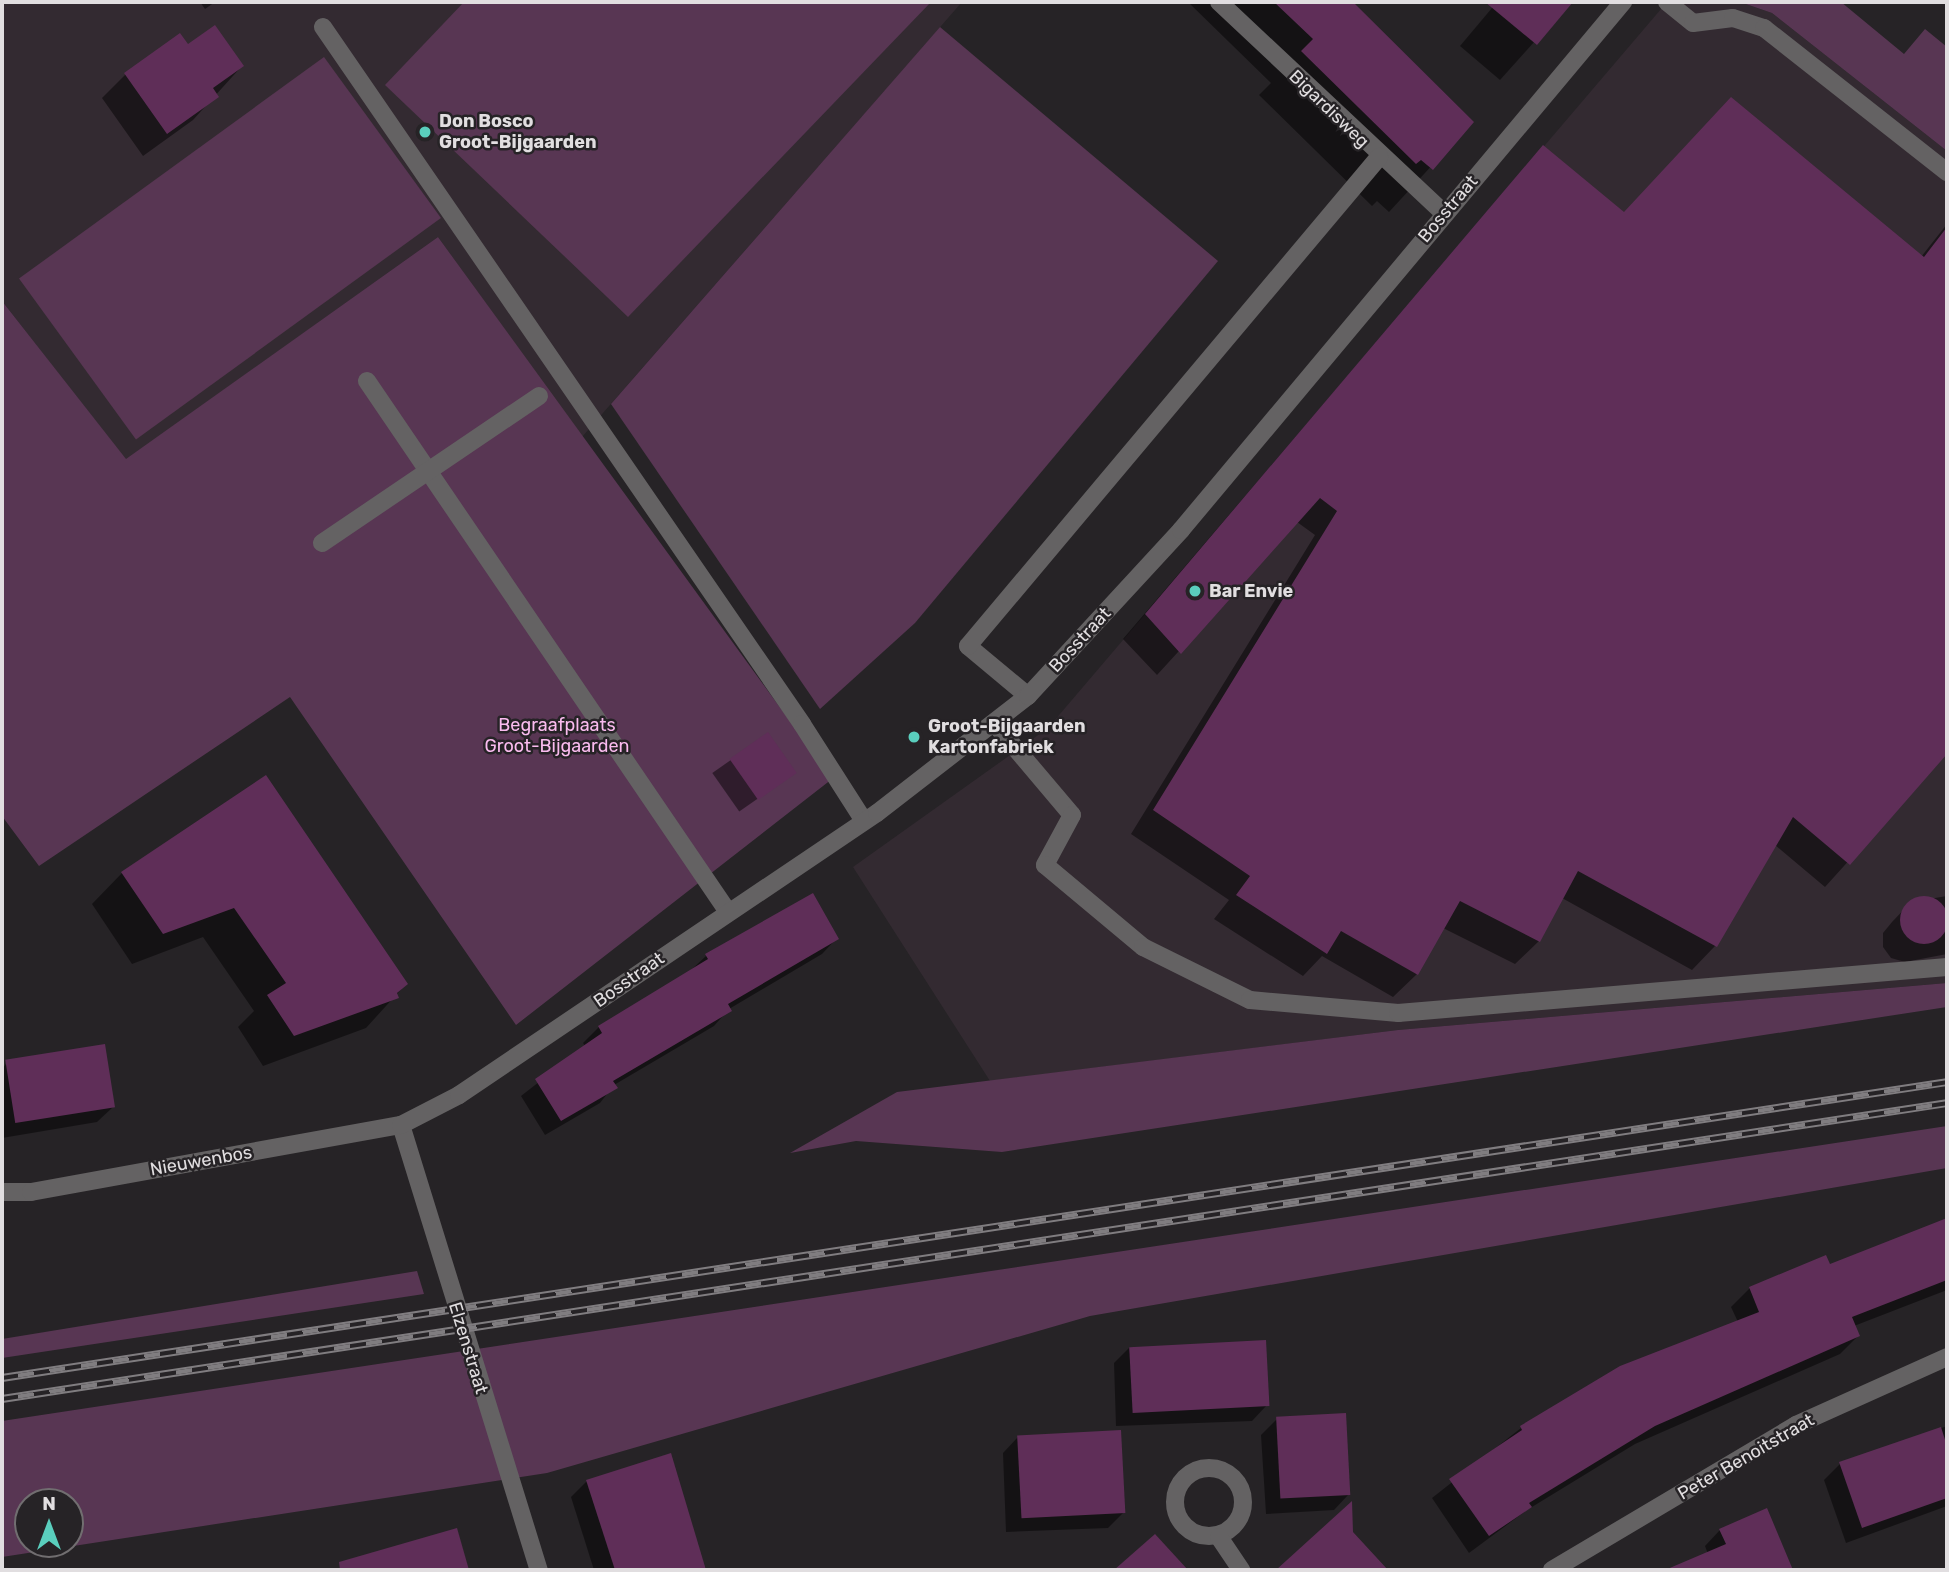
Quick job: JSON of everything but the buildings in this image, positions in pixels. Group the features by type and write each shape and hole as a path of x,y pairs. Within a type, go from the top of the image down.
{"street":[{"name":"Bigardisweg","path":"1219,2 1379,157 1443,212"},
{"name":"Bosstraat","path":"401,1125 459,1096 864,821 995,724 1028,696 1190,519 1332,353 1443,212 1545,99 1623,2"},
{"path":"1667,2 1693,23 1733,18 1764,28 1947,172"},
{"path":"323,27 864,821"},
{"path":"1028,696 968,646 1379,157"},
{"path":"367,381 728,912"},
{"path":"322,543 539,396"},
{"path":"995,724 1072,815 1045,865 1143,947 1250,1000 1398,1013 1947,967"},
{"name":"Elzenstraat","path":"401,1125 418,1188 539,1570"},
{"name":"Nieuwenbos","path":"2,1192 31,1192 401,1125"},
{"name":"Peter Benoitstraat","path":"1552,1570 1796,1425 1947,1357"},
{"path":"1219,1537 1240,1519 1241,1486 1222,1468 1194,1469 1175,1488 1177,1519 1192,1534 1219,1537 1241,1570"}],"shaded area":[{"name":"Don Bosco Groot-Bijgaarden","path":"2,2 962,2 582,437 438,237 126,460 2,301"},
{"path":"1667,2 1740,2 1772,13 1947,151 1947,983 1398,1030 990,1081 853,867 1048,728"}],"green space":[{"path":"464,2 931,2 628,317 385,85"},
{"path":"1740,2 1841,2 1904,54 1925,29 1947,47 1947,151 1772,13"},
{"path":"940,27 1218,261 915,623 820,709 611,404"},
{"path":"324,57 441,218 136,440 19,279"},
{"name":"Begraafplaats Groot-Bijgaarden","path":"438,237 832,779 516,1025 290,697 39,866 2,816 2,301 126,459"},
{"path":"1947,983 1947,1007 1002,1152 856,1141 790,1153 897,1092 1398,1030"},
{"path":"1947,1126 1947,1168 1090,1316 547,1473 84,1544 84,1488 14,1488 14,1555 2,1557 2,1421"},
{"path":"417,1271 424,1294 2,1358 2,1339"}],"railway":[{"path":"2,1378 1947,1082"},
{"path":"2,1399 1947,1103"}],"place":[{"name":"Don Bosco Groot-Bijgaarden","path":"425,132"},
{"name":"Bar Envie","path":"1195,591"},
{"name":"Groot-Bijgaarden Kartonfabriek","path":"914,737"}]}
